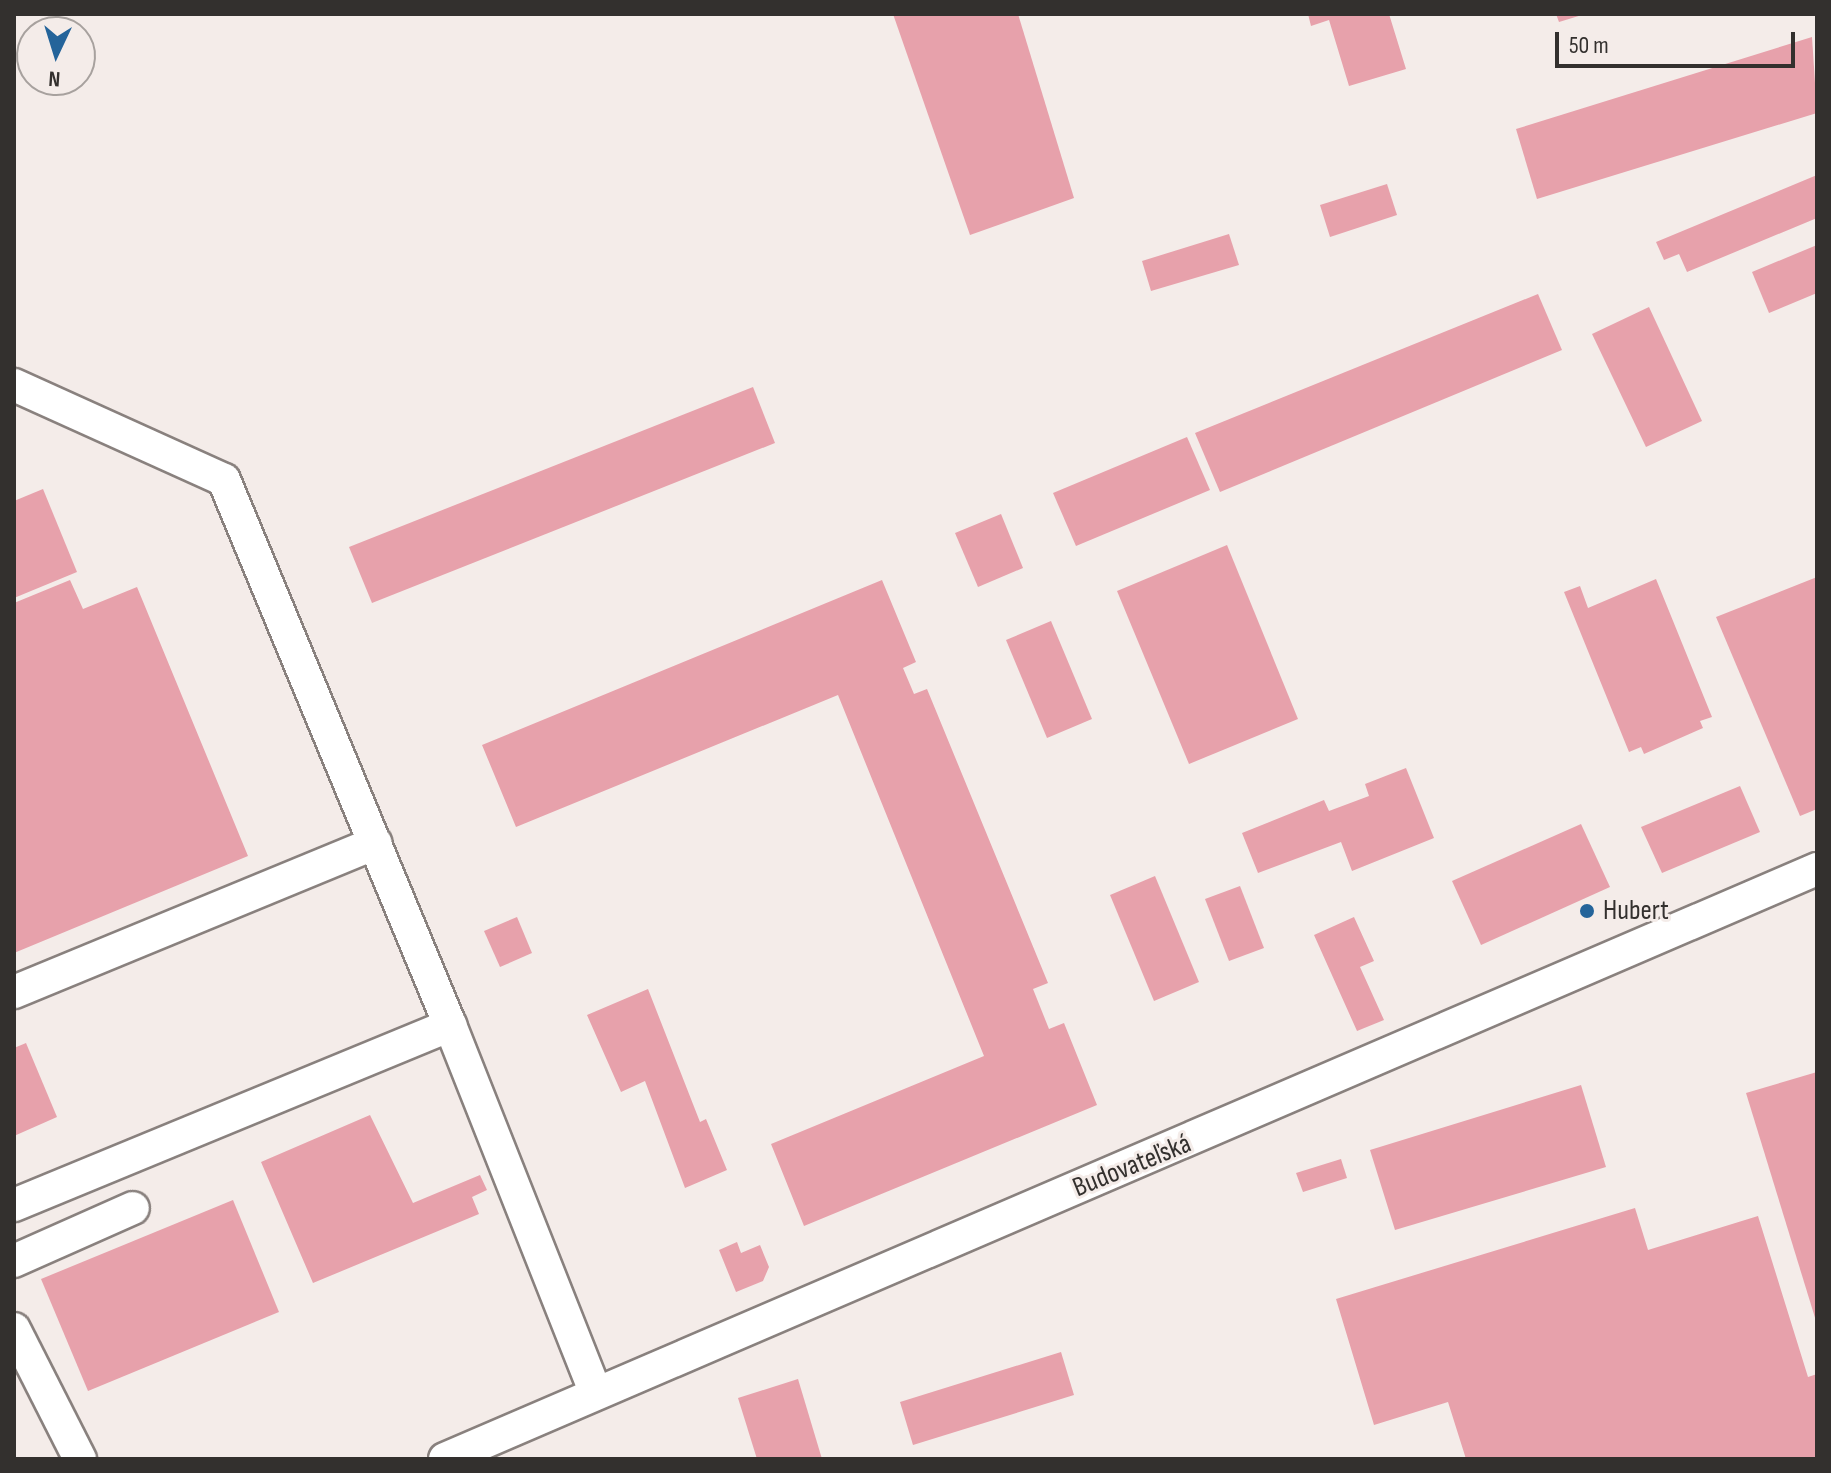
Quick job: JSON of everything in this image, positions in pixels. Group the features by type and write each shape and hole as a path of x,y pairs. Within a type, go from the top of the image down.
{"street":[{"path":"14,385 224,480 450,1025 596,1393"},
{"path":"14,992 375,843"},
{"name":"Budovateľská","path":"445,1459 1817,869"},
{"path":"14,1205 450,1025"},
{"path":"14,1261 133,1208"},
{"path":"14,1329 80,1459"}],"building":[{"path":"893,14 1018,14 1074,198 970,235"},
{"path":"1308,14 1389,14 1406,69 1349,86 1329,20 1311,26"},
{"path":"1556,14 1582,14 1582,15 1559,22"},
{"path":"1812,37 1817,113 1537,199 1516,129"},
{"path":"1817,175 1817,218 1687,272 1679,254 1664,260 1656,242"},
{"path":"1387,184 1397,215 1330,237 1320,205"},
{"path":"1229,234 1239,265 1151,291 1142,261"},
{"path":"1817,245 1817,293 1769,313 1752,272"},
{"path":"1538,294 1562,350 1220,492 1195,433"},
{"path":"1649,307 1702,421 1646,447 1592,334"},
{"path":"753,387 775,443 372,603 349,547"},
{"path":"1187,437 1210,490 1076,546 1053,493"},
{"path":"43,489 77,572 14,598 14,501"},
{"path":"1001,514 1023,568 978,587 955,533"},
{"path":"1227,545 1298,719 1189,764 1117,591"},
{"path":"1817,577 1817,809 1800,816 1716,617"},
{"path":"1656,579 1712,717 1700,721 1703,728 1644,754 1641,747 1629,752 1564,592 1580,586 1588,608"},
{"path":"70,580 83,609 137,587 248,856 14,953 14,603"},
{"path":"882,580 916,662 903,668 914,694 927,689 1048,983 1033,989 1049,1029 1064,1023 1097,1105 804,1226 771,1144 984,1056 838,695 516,827 482,745"},
{"path":"1051,621 1092,719 1047,738 1006,640"},
{"path":"1406,768 1434,838 1352,871 1341,842 1258,873 1242,833 1324,800 1329,811 1369,796 1365,784"},
{"path":"1740,786 1760,832 1662,873 1641,827"},
{"path":"1581,824 1610,887 1481,945 1452,881"},
{"path":"1155,876 1199,982 1154,1001 1110,895"},
{"path":"1240,886 1264,948 1229,961 1205,899"},
{"path":"517,917 532,953 500,967 484,931"},
{"path":"1354,917 1374,961 1360,967 1384,1020 1357,1031 1314,935"},
{"path":"648,989 700,1122 706,1119 727,1170 685,1188 645,1081 621,1092 587,1015"},
{"path":"26,1043 57,1117 14,1136 14,1048"},
{"path":"1817,1072 1817,1320 1816,1321 1746,1093"},
{"path":"1581,1085 1606,1167 1395,1230 1370,1150"},
{"path":"370,1115 413,1203 480,1175 487,1190 472,1197 479,1214 313,1283 261,1162"},
{"path":"1341,1159 1347,1178 1303,1192 1296,1173"},
{"path":"233,1200 279,1312 88,1391 41,1279"},
{"path":"1635,1208 1648,1250 1758,1216 1808,1377 1817,1374 1817,1459 1466,1459 1448,1402 1374,1425 1336,1299"},
{"path":"737,1242 741,1253 760,1245 769,1267 763,1281 736,1292 719,1250"},
{"path":"1061,1352 1074,1395 913,1445 900,1402"},
{"path":"798,1379 822,1459 757,1459 738,1398"}],"place":[{"name":"Hubert","path":"1587,911"}]}
